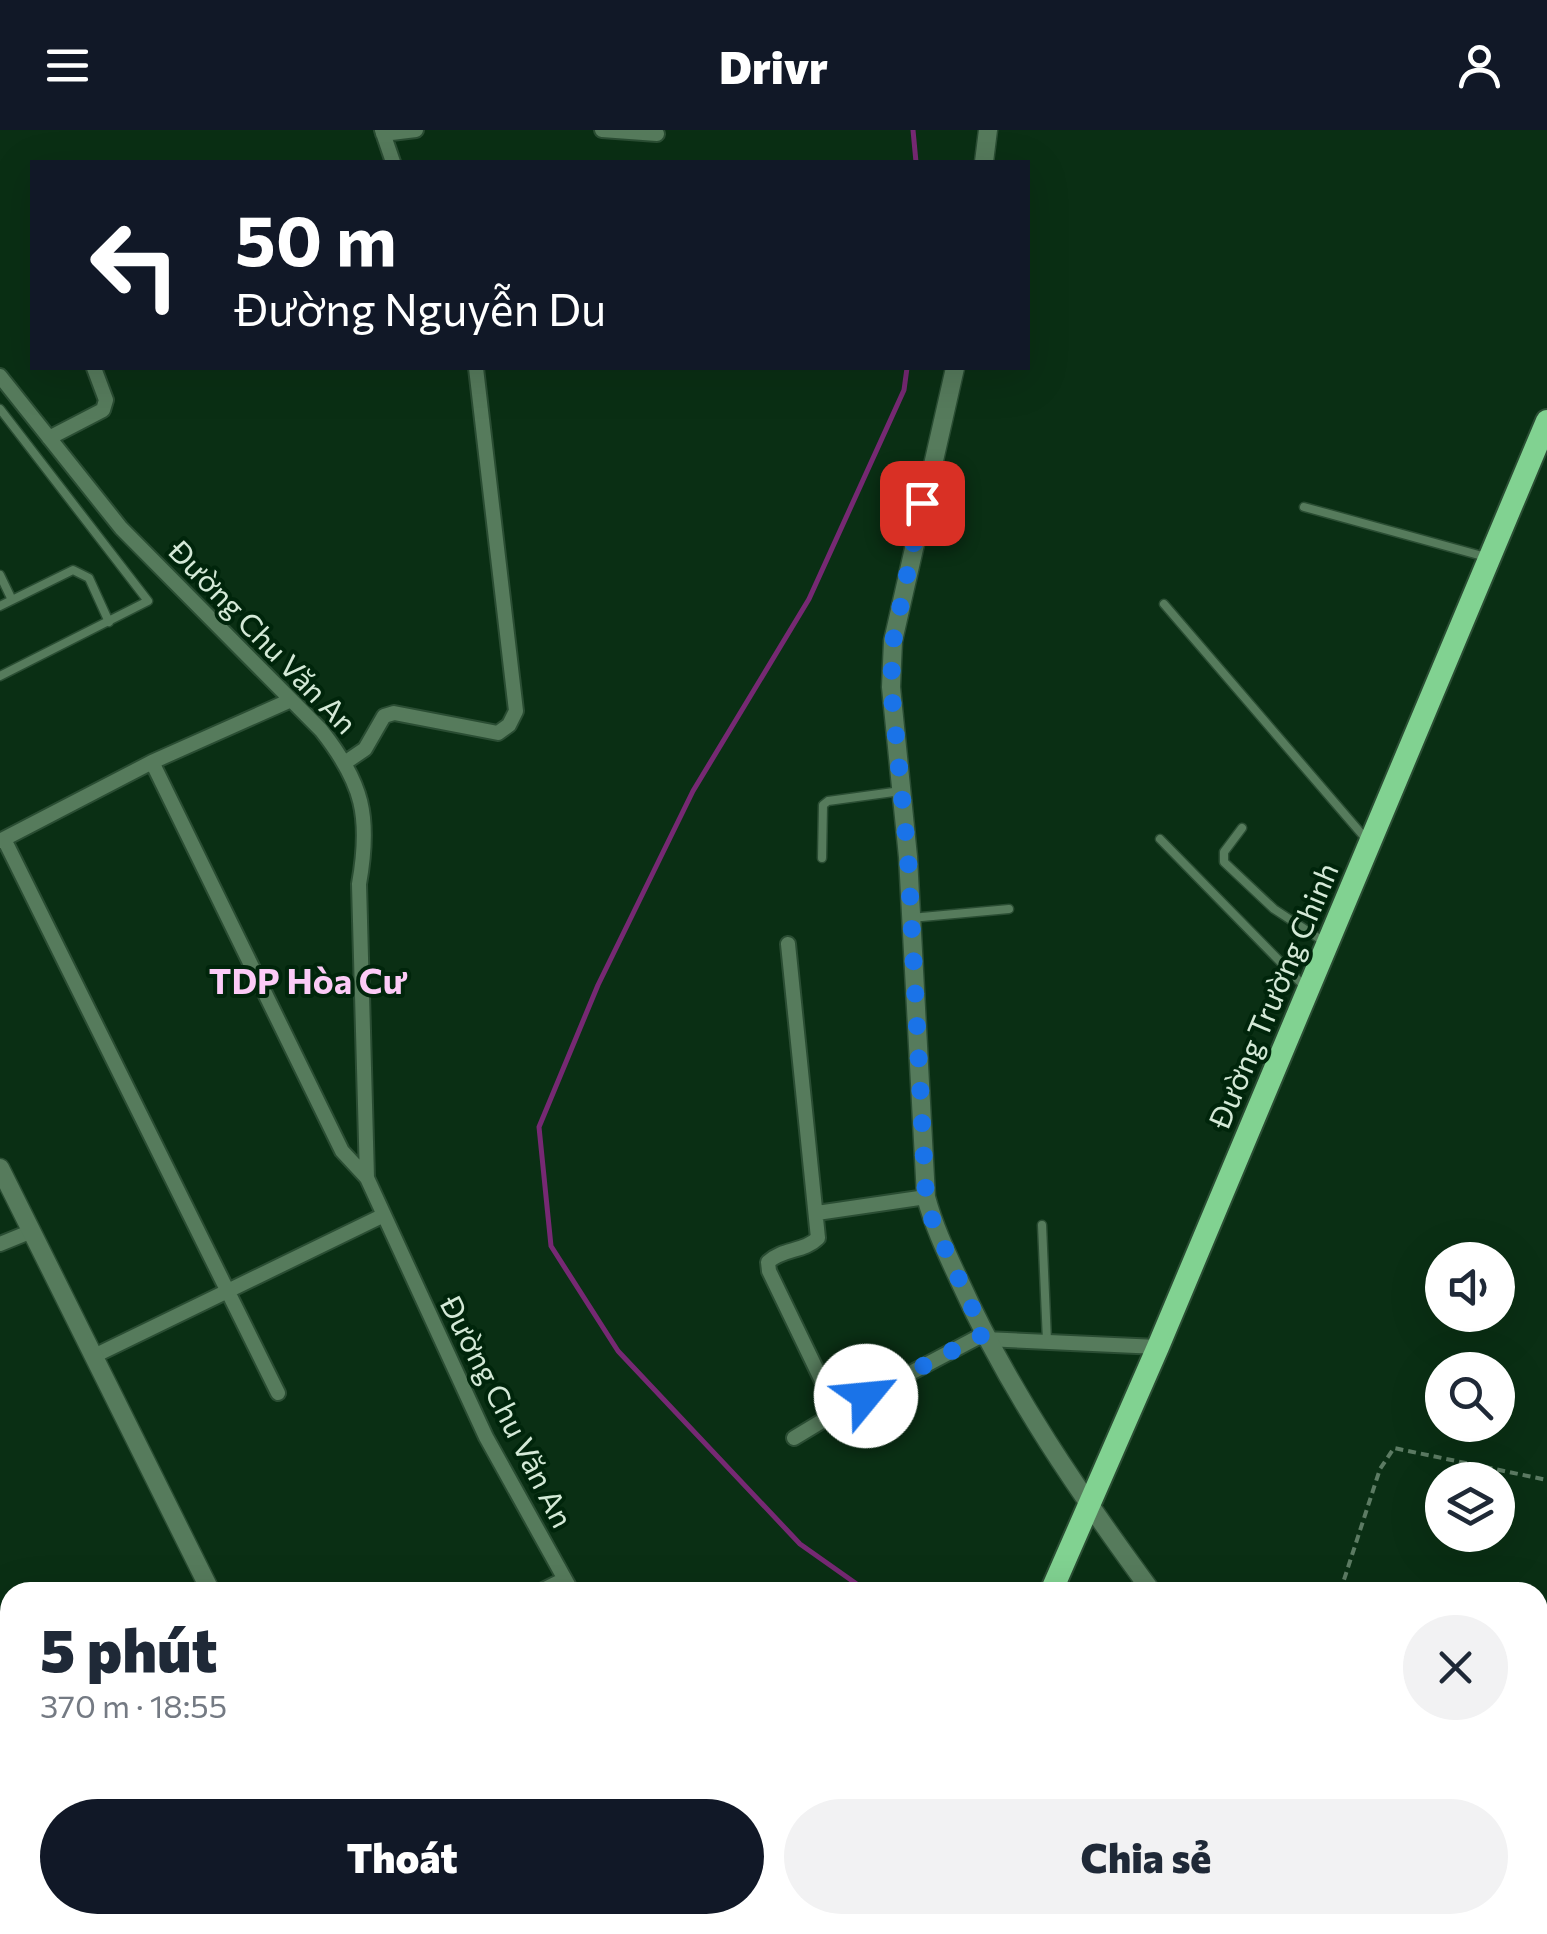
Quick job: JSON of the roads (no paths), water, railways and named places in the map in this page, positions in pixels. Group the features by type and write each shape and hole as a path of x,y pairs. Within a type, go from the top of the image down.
{"main road":[{"name":"Đường Trường Chinh","path":"1055,1582 1545,429"}],"street":[{"path":"392,160 383,132 416,130"},
{"path":"602,130 657,134"},
{"path":"984,160 988,130"},
{"path":"49,438 104,410 106,400 95,370"},
{"path":"346,762 365,748 384,716 394,714 498,734 510,725 516,712 476,370"},
{"path":"955,370 893,642 891,687 911,918 926,1197 933,1222 984,1336 1087,1504 1145,1582"},
{"name":"Đường Chu Văn An","path":"0,376 121,528 291,700 346,762 357,786 364,822 359,884 367,1178 486,1438 566,1582"},
{"path":"278,1392 2,840 152,762 291,700"},
{"path":"152,762 342,1150 367,1178"},
{"path":"788,944 818,1238 810,1245 775,1255 768,1262 837,1412"},
{"path":"0,1168 206,1582"},
{"path":"816,1214 926,1197"},
{"path":"94,1356 384,1216"},
{"path":"0,1244 32,1231"},
{"path":"794,1438 984,1336 1158,1347"}],"lane":[{"path":"0,409 148,601 0,676"},
{"path":"1304,506 1490,558"},
{"path":"0,606 73,570 89,578 109,622"},
{"path":"0,574 12,600"},
{"path":"1164,604 1368,842"},
{"path":"822,858 823,805 901,790"},
{"path":"1242,828 1224,852 1224,862 1274,909 1326,942"},
{"path":"1160,839 1306,988"},
{"path":"911,918 1009,909"},
{"path":"1042,1225 1046,1342"}],"waterway":[{"path":"913,130 916,160"},
{"path":"854,1582 800,1544 618,1351 551,1246 539,1127 598,985 693,791 809,599 904,390 907,370"}],"district":[{"name":"TDP Hòa Cư","path":"308,979"}]}
